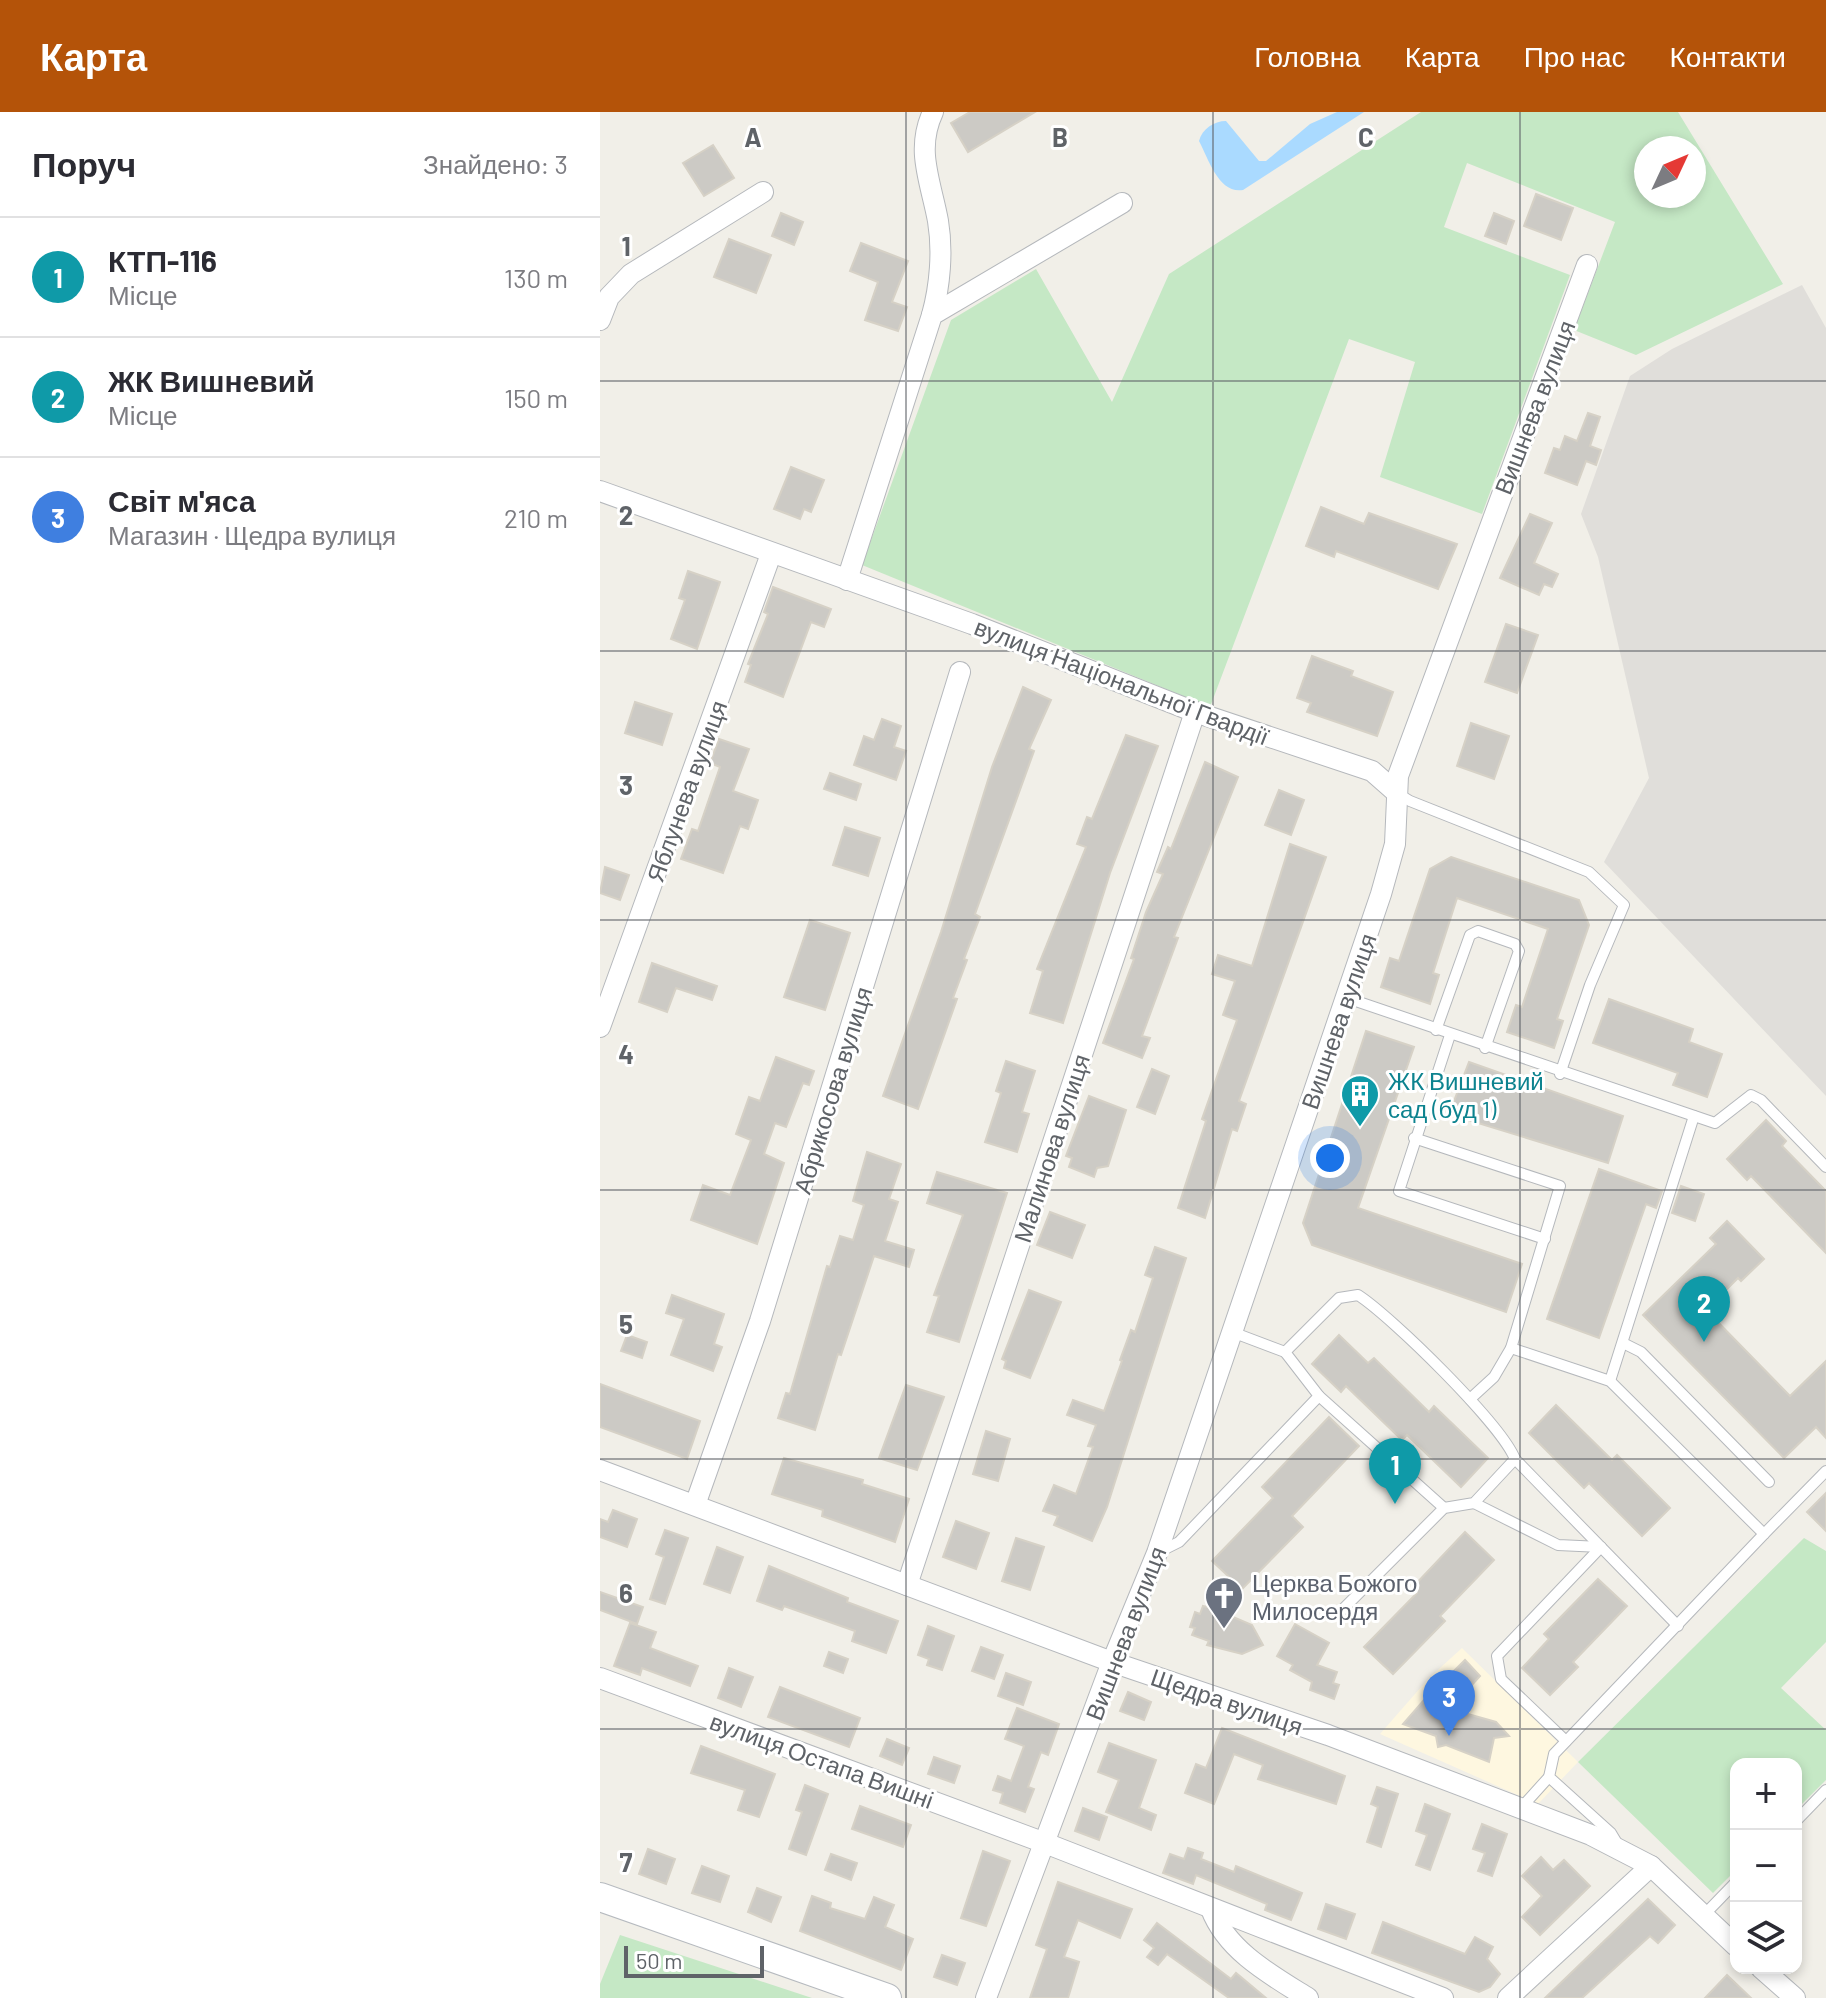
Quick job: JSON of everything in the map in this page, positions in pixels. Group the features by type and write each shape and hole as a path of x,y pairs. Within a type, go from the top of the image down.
{"street":[{"path":"847,580 939,290 938,224 926,176 923,138 933,112"},
{"path":"600,320 609,297 631,274 763,192"},
{"path":"932,315 1122,203"},
{"name":"Вишнева вулиця","path":"986,1998 1112,1662 1157,1553 1347,998 1395,844 1399,817 1398,776 1587,265"},
{"name":"вулиця Національної Гвардії","path":"600,491 972,624 1195,712 1372,771 1397,793"},
{"name":"Яблунева вулиця","path":"600,1027 771,554"},
{"name":"Абрикосова вулиця","path":"695,1505 760,1321 960,672"},
{"name":"Малинова вулиця","path":"907,1585 1195,712"},
{"name":"Щедра вулиця","path":"600,1470 1112,1662 1328,1735 1620,1849 1651,1866 1730,1941"},
{"name":"вулиця Остапа Вишні","path":"600,1678 1045,1843 1443,1998"},
{"path":"1508,1998 1651,1866"},
{"path":"600,1897 887,1998"},
{"path":"1211,1909 1220,1932 1249,1957 1308,1998"},
{"path":"1768,1974 1795,1998"}],"lane":[{"name":"вулиця Національної Гвардії","path":"1397,793 1410,801 1589,872 1624,905 1590,985 1560,1074"},
{"path":"1436,1030 1470,935 1478,931 1515,944 1519,951 1485,1048"},
{"path":"1347,998 1560,1074 1715,1123 1751,1095 1761,1100 1826,1167"},
{"path":"1450,1035 1399,1191 1545,1239"},
{"path":"1610,1381 1694,1116"},
{"path":"1414,1138 1556,1183 1561,1193 1511,1348 1494,1377 1470,1399"},
{"path":"1285,1352 1339,1298 1358,1295 1470,1399 1510,1445 1515,1459 1678,1626"},
{"path":"1232,1332 1285,1352 1319,1396 1444,1508"},
{"path":"1623,1343 1641,1352 1769,1482"},
{"path":"1511,1348 1610,1381 1764,1534"},
{"path":"1157,1553 1179,1542 1319,1396"},
{"path":"1474,1503 1515,1459"},
{"path":"1521,1808 1549,1777 1554,1754 1826,1471"},
{"path":"1341,1611 1444,1508 1474,1503 1558,1545 1601,1547"},
{"path":"1566,1741 1501,1679 1497,1656 1601,1547"},
{"path":"1549,1777 1611,1833 1620,1849"},
{"path":"1802,1815 1826,1790"},
{"path":"1703,1916 1730,1888"}],"shaded area":[{"path":"1802,285 1826,328 1826,1096 1604,862 1649,778 1598,557 1581,514 1630,376 1672,349"},
{"path":"1462,1648 1578,1762 1538,1804 1380,1734 1429,1678"}],"green space":[{"path":"1421,112 1678,112 1693,136 1634,136 1634,208 1706,208 1706,158 1783,284 1636,355 1574,330 1615,222 1467,163 1444,227 1570,275 1482,514 1380,477 1415,362 1349,339 1210,707 862,565 951,320 1036,269 1112,402 1169,274"},
{"path":"1804,1538 1826,1551 1826,1642 1781,1688 1826,1730 1826,1780 1802,1804 1802,1758 1730,1758 1730,1876 1713,1893 1578,1762"},
{"path":"620,1935 812,1998 600,1998 600,1984"}],"water":[{"path":"1337,112 1364,112 1243,190 1227,187 1221,181 1199,141 1209,126 1226,121 1259,161 1266,161 1310,124"}],"building":[{"path":"970,112 1035,112 968,152 951,123"},
{"path":"713,145 734,178 704,196 683,163"},
{"path":"1536,194 1573,208 1561,240 1524,226"},
{"path":"781,213 803,222 794,245 772,236"},
{"path":"1494,213 1514,221 1506,244 1485,236"},
{"path":"729,239 771,255 756,293 714,277"},
{"path":"861,243 908,261 892,302 907,307 898,331 865,320 878,282 850,271"},
{"path":"1588,413 1600,417 1590,446 1601,450 1596,465 1586,461 1577,485 1545,473 1554,448 1560,450 1565,436 1577,441"},
{"path":"791,467 824,480 811,512 804,509 800,519 774,509"},
{"path":"1321,507 1364,524 1369,513 1457,544 1438,589 1336,551 1334,557 1306,546"},
{"path":"1530,514 1552,523 1534,563 1558,574 1552,587 1544,584 1539,595 1500,578"},
{"path":"688,571 720,582 697,649 671,639 685,600 679,598"},
{"path":"773,587 831,609 824,627 811,622 783,697 745,682 751,665 748,664 768,614 764,612"},
{"path":"1506,624 1538,635 1517,693 1485,682"},
{"path":"1312,656 1353,671 1351,676 1393,692 1377,736 1307,712 1311,703 1297,698"},
{"path":"1023,687 1051,700 1029,749 1034,751 975,914 980,917 953,998 957,999 918,1109 883,1096 941,932 992,767"},
{"path":"635,702 672,714 662,745 625,733"},
{"path":"882,719 901,726 894,747 906,751 896,780 854,765 864,736 874,740"},
{"path":"1471,723 1509,736 1494,779 1457,766"},
{"path":"1126,735 1158,746 1110,873 1063,1023 1030,1013 1043,971 1037,969 1086,847 1077,844 1087,817 1092,819"},
{"path":"719,739 749,749 733,791 758,800 748,829 740,826 723,873 681,859 692,829 698,831 720,767 710,763"},
{"path":"1205,762 1238,777 1174,937 1178,938 1142,1036 1150,1038 1142,1058 1103,1043 1134,959 1131,958 1146,912 1163,874 1157,872 1168,847 1171,849"},
{"path":"830,773 861,784 856,800 824,789"},
{"path":"1279,790 1304,800 1291,835 1265,825"},
{"path":"845,827 880,838 868,876 833,865"},
{"path":"1290,844 1326,857 1239,1101 1246,1104 1237,1131 1232,1129 1205,1218 1178,1208 1206,1121 1202,1119 1237,1020 1223,1015 1235,981 1212,974 1218,955 1252,966"},
{"path":"1451,857 1579,900 1589,925 1557,1019 1563,1021 1554,1048 1507,1032 1516,1005 1522,1007 1548,929 1457,898 1433,973 1439,975 1430,1004 1381,987 1390,958 1399,961 1430,869"},
{"path":"605,867 629,875 620,900 600,893"},
{"path":"810,920 850,933 825,1010 784,997"},
{"path":"652,963 717,986 712,1000 676,988 667,1012 639,1002"},
{"path":"1609,999 1693,1029 1689,1042 1722,1054 1707,1097 1673,1085 1678,1073 1593,1043"},
{"path":"1366,1031 1414,1047 1358,1208 1522,1264 1506,1312 1312,1245 1303,1223"},
{"path":"776,1057 814,1071 809,1085 803,1083 786,1127 775,1123 764,1154 784,1163 757,1244 691,1220 703,1185 730,1195 751,1140 736,1134 749,1097 760,1101"},
{"path":"1006,1061 1035,1071 1022,1112 1029,1114 1017,1152 985,1142 1001,1093 996,1091"},
{"path":"1469,1062 1623,1116 1608,1163 1449,1114"},
{"path":"1152,1069 1169,1076 1155,1114 1137,1107"},
{"path":"1089,1096 1126,1110 1108,1166 1097,1168 1094,1177 1069,1167 1072,1158 1066,1156"},
{"path":"1766,1120 1786,1141 1782,1146 1826,1191 1826,1253 1751,1176 1747,1180 1727,1159"},
{"path":"867,1152 901,1164 889,1199 898,1202 885,1241 914,1250 909,1267 874,1256 841,1355 838,1354 815,1430 778,1418 786,1393 790,1394 827,1266 830,1267 840,1236 853,1240 864,1205 853,1201"},
{"path":"1599,1169 1662,1191 1656,1208 1646,1204 1599,1338 1547,1319"},
{"path":"937,1172 1007,1193 959,1342 927,1332 939,1296 934,1295 963,1215 927,1203"},
{"path":"1681,1186 1704,1194 1695,1221 1672,1213"},
{"path":"1050,1212 1085,1225 1072,1258 1037,1245"},
{"path":"1727,1221 1764,1259 1741,1281 1738,1278 1706,1310 1790,1396 1826,1361 1826,1438 1816,1427 1784,1458 1643,1315 1716,1244 1710,1238"},
{"path":"1155,1247 1186,1258 1107,1507 1092,1541 1054,1525 1058,1516 1043,1511 1054,1485 1076,1494 1093,1447 1088,1446 1096,1425 1067,1415 1073,1400 1104,1411 1131,1330 1135,1332 1153,1278 1145,1275"},
{"path":"1029,1290 1061,1302 1030,1378 1004,1368 1006,1361 1002,1359"},
{"path":"672,1295 724,1314 714,1344 722,1347 713,1371 671,1355 684,1319 666,1313"},
{"path":"627,1335 647,1342 642,1358 621,1351"},
{"path":"1339,1335 1368,1363 1374,1358 1429,1412 1434,1406 1488,1458 1461,1487 1407,1435 1402,1440 1346,1386 1341,1392 1312,1364"},
{"path":"600,1384 700,1421 687,1459 600,1427"},
{"path":"906,1385 944,1397 917,1470 879,1458"},
{"path":"1556,1405 1612,1460 1617,1455 1670,1508 1642,1536 1589,1483 1584,1488 1529,1433"},
{"path":"1329,1417 1359,1446 1292,1516 1303,1527 1242,1589 1212,1561 1273,1498 1262,1487"},
{"path":"986,1431 1010,1439 998,1481 973,1474"},
{"path":"784,1458 863,1480 862,1484 909,1499 895,1542 822,1516 823,1510 772,1494"},
{"path":"1826,1493 1826,1531 1807,1512"},
{"path":"613,1510 637,1519 627,1547 600,1537 600,1519 608,1522"},
{"path":"956,1521 989,1533 976,1569 943,1557"},
{"path":"665,1530 688,1538 665,1604 650,1599 664,1557 656,1554"},
{"path":"1465,1532 1494,1560 1440,1616 1445,1621 1393,1674 1364,1647 1417,1593 1412,1588"},
{"path":"1016,1538 1044,1547 1030,1590 1002,1581"},
{"path":"717,1547 743,1557 730,1593 704,1584"},
{"path":"769,1566 848,1598 847,1602 898,1621 886,1653 852,1641 855,1631 784,1606 782,1610 757,1601"},
{"path":"1598,1579 1627,1606 1573,1662 1578,1667 1550,1695 1522,1668 1549,1639 1544,1634"},
{"path":"600,1592 643,1607 637,1624 600,1610"},
{"name":"Церква Божого Милосердя","path":"1203,1606 1235,1613 1233,1617 1252,1625 1263,1645 1242,1654 1207,1645 1209,1641 1192,1635 1195,1628 1190,1627 1195,1612 1200,1614"},
{"path":"630,1623 656,1632 650,1648 698,1666 690,1686 642,1668 640,1675 614,1666"},
{"path":"1295,1624 1329,1643 1317,1665 1337,1672 1333,1683 1339,1685 1334,1699 1310,1690 1312,1682 1290,1670 1293,1665 1277,1656"},
{"path":"928,1626 954,1636 942,1670 927,1665 929,1659 918,1655"},
{"path":"981,1647 1003,1655 994,1679 972,1671"},
{"path":"829,1652 848,1659 843,1673 824,1666"},
{"path":"1465,1660 1480,1676 1450,1709 1496,1722 1509,1736 1494,1738 1489,1762 1446,1745 1438,1747 1436,1736 1403,1724 1445,1676 1447,1678"},
{"path":"729,1668 753,1677 741,1707 718,1698"},
{"path":"1006,1673 1031,1682 1023,1705 998,1696"},
{"path":"780,1687 860,1718 849,1747 768,1717"},
{"path":"1128,1692 1151,1702 1144,1720 1120,1711"},
{"path":"1017,1708 1059,1724 1048,1755 1041,1752 1028,1787 1034,1789 1025,1812 1000,1803 1003,1793 993,1790 998,1776 1011,1781 1024,1746 1005,1739"},
{"path":"1222,1728 1345,1776 1336,1804 1258,1779 1263,1765 1234,1754 1214,1804 1185,1793 1196,1764 1206,1768"},
{"path":"887,1739 909,1748 902,1765 880,1756"},
{"path":"1109,1743 1156,1760 1139,1808 1156,1815 1151,1830 1106,1812 1119,1780 1098,1772"},
{"path":"701,1746 775,1774 759,1817 738,1810 745,1790 691,1773"},
{"path":"934,1757 960,1766 954,1783 928,1774"},
{"path":"805,1785 828,1794 806,1855 789,1849 802,1812 796,1810"},
{"path":"1377,1787 1398,1794 1381,1847 1367,1842 1378,1807 1371,1804"},
{"path":"1425,1804 1450,1814 1430,1870 1416,1865 1427,1835 1416,1831"},
{"path":"860,1806 911,1825 903,1847 852,1829"},
{"path":"1083,1808 1107,1817 1099,1840 1075,1831"},
{"path":"1482,1824 1507,1834 1492,1876 1478,1871 1485,1853 1473,1849"},
{"path":"1188,1848 1203,1853 1201,1859 1234,1872 1236,1866 1302,1893 1291,1920 1265,1910 1267,1904 1196,1875 1193,1884 1163,1873 1170,1854 1184,1859"},
{"path":"648,1849 675,1859 666,1884 639,1874"},
{"path":"983,1851 1010,1861 986,1926 961,1918"},
{"path":"831,1854 857,1863 851,1880 825,1870"},
{"path":"1541,1857 1553,1870 1564,1860 1590,1886 1540,1935 1522,1917 1542,1896 1522,1876"},
{"path":"702,1866 729,1876 720,1902 692,1893"},
{"path":"1058,1882 1132,1909 1120,1938 1078,1920 1064,1957 1079,1962 1068,1998 1030,1998 1047,1949 1036,1945"},
{"path":"757,1888 781,1897 771,1922 748,1912"},
{"path":"812,1896 831,1903 830,1908 865,1919 874,1897 894,1905 885,1927 913,1939 901,1970 800,1931"},
{"path":"1648,1899 1675,1925 1658,1943 1650,1936 1582,1998 1545,1998"},
{"path":"1326,1904 1355,1914 1346,1939 1318,1929"},
{"path":"1383,1922 1465,1954 1475,1937 1493,1947 1487,1959 1500,1974 1490,1987 1479,1992 1372,1953"},
{"path":"1157,1923 1231,1979 1236,1973 1266,1998 1229,1998 1167,1954 1158,1965 1147,1957 1154,1948 1144,1940"},
{"path":"942,1955 965,1963 957,1985 934,1977"},
{"path":"1727,1975 1751,1998 1705,1998"}],"place":[{"name":"ЖК Вишневий сад (буд 1)","path":"1360,1128"},
{"name":"ЖК Вишневий","path":"1704,1342"},
{"name":"КТП-116","path":"1395,1504"},
{"name":"Церква Божого Милосердя","path":"1224,1630"},
{"name":"Світ м'яса","path":"1449,1736"}]}
